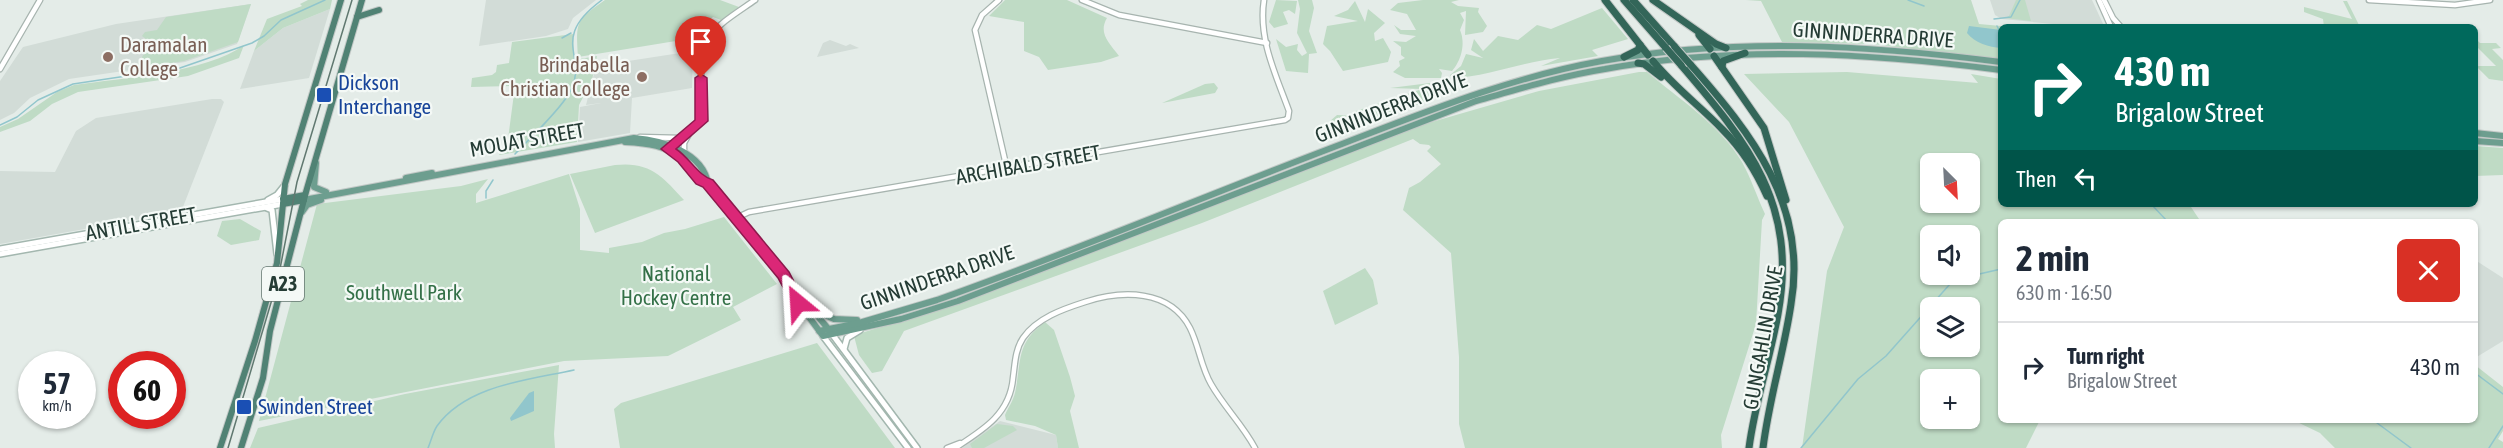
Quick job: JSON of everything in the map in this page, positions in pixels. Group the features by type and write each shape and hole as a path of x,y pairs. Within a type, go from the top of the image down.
{"highway":[{"name":"A23","path":"220,448 255,341 278,259 285,184 341,0"},
{"path":"333,27 346,0"},
{"name":"A23","path":"240,448 263,378 270,331 305,198 362,0"},
{"path":"1605,0 1648,55"},
{"name":"GUNGAHLIN DRIVE","path":"1624,0 1722,112 1749,149 1773,199 1784,268 1781,298 1758,390 1749,448"},
{"name":"GUNGAHLIN DRIVE","path":"1633,0 1732,110 1770,170 1789,214 1796,255 1795,285 1771,394 1763,448"},
{"path":"1653,0 1716,44 1726,48"},
{"path":"357,17 379,10"},
{"path":"1690,24 1710,49"},
{"path":"1624,57 1638,50 1640,45"},
{"path":"1722,67 1724,61 1745,53"},
{"path":"1714,56 1764,128 1781,180 1789,214"},
{"path":"1653,61 1686,97"},
{"path":"1638,63 1648,67 1686,97 1725,132 1746,157 1766,193 1781,238"},
{"name":"MOUAT STREET","path":"283,202 305,198"}],"main road":[{"name":"GINNINDERRA DRIVE","path":"831,331 898,313 942,298 1470,94 1544,73 1624,57 1710,49 1797,45 1855,47 1998,62"},
{"path":"1710,49 1714,56"},
{"name":"GINNINDERRA DRIVE","path":"821,333 882,324 958,301 1485,98 1558,78 1638,63 1745,53 1922,58 1998,69"},
{"path":"1648,55 1653,61"},
{"path":"2478,134 2503,136"},
{"name":"MOUAT STREET","path":"305,198 326,192 634,138 662,140 700,181 708,184 831,331"},
{"path":"2478,141 2503,143"},
{"name":"MOUAT STREET","path":"615,142 645,143 684,151 708,178 708,184"},
{"path":"316,159 314,187 326,192"},
{"name":"MOUAT STREET","path":"305,198 425,178 445,172"},
{"path":"252,205 274,197 285,184"},
{"path":"301,213 307,205 341,193"},
{"name":"ANTILL STREET","path":"0,249 252,205 283,202"},
{"name":"ANTILL STREET","path":"0,254 200,220 265,208 283,202"},
{"path":"265,208 272,210 275,217 275,247 278,259"},
{"path":"182,217 200,220"},
{"name":"MOUAT STREET","path":"784,276 798,303 821,333"},
{"path":"813,309 834,319 855,320 942,298"},
{"path":"844,349 846,340 852,334 882,324"},
{"path":"831,331 918,447"},
{"path":"821,333 908,448"}],"street":[{"path":"0,69 40,0"},
{"path":"684,151 684,143 690,132 702,118 700,58 705,43 718,27 755,0"},
{"path":"999,0 982,15 975,30 1007,169"},
{"path":"1082,0 1119,15 1267,43 1262,20 1264,0"},
{"path":"2099,0 2110,24"},
{"path":"2104,0 2118,24"},
{"path":"2369,0 2455,5 2490,0"},
{"name":"ARCHIBALD STREET","path":"737,219 760,211 1281,122 1288,118 1289,111 1267,43"},
{"path":"670,147 690,132"},
{"path":"634,138 684,136"},
{"path":"955,448 1002,414 1008,401 1019,345 1035,324 1056,313 1098,297 1127,292 1160,300 1181,315 1190,329 1211,384 1255,448"},
{"path":"946,448 965,441"}],"shaded area":[{"path":"486,0 596,0 573,18 568,29 546,36 479,46"},
{"path":"1990,0 2092,0 2103,24 2053,24 2002,19 1995,15"},
{"name":"Daramalan College","path":"251,4 237,44 185,62 69,79 30,98 14,113 0,120 0,81 23,47 116,24"},
{"path":"330,9 309,78 240,89 254,51 283,28"},
{"path":"830,40 859,48 817,57 823,43"},
{"name":"Brindabella Christian College","path":"693,51 692,88 632,98 630,133 578,142 580,107 601,103 586,105 596,66"},
{"path":"221,99 224,102 181,212 0,244 0,171 55,172 76,131 96,118"},
{"path":"2478,262 2503,278 2503,341 2478,356"},
{"path":"1000,421 1056,435 1058,448 962,448"}],"green space":[{"path":"308,0 332,0 330,9 283,28 254,51 267,19 302,6 300,4"},
{"path":"605,0 720,0 739,7 721,20 713,17 692,36 694,38 578,57 577,36 580,23 588,13"},
{"path":"1005,0 1067,0 1107,18 1104,33 1119,56 1101,62 1048,70 1039,57 1024,51 1024,22 989,16"},
{"path":"1276,0 1297,1 1295,14 1289,10 1283,12 1288,24 1274,28 1269,22"},
{"path":"1298,0 1312,0 1314,8 1309,31 1317,53 1309,54 1308,73 1286,71 1276,39 1286,47 1298,44 1297,50 1302,56 1307,53 1297,33 1300,9"},
{"path":"1459,0 1451,2 1458,6 1479,8 1478,12 1487,26 1483,32 1465,35 1466,11 1460,13 1464,20 1460,30 1462,46 1458,62 1452,71 1439,69 1442,73 1441,78 1405,78 1393,72 1400,66 1399,61 1405,58 1401,55 1401,47 1393,41 1406,42 1416,36 1400,34 1394,25 1401,30 1416,30 1407,14 1390,10 1398,3"},
{"path":"1746,0 1971,0 1979,24 1998,26 1998,61 1874,44 1782,42 1761,1"},
{"path":"2016,0 2025,0 2031,21 2005,18 2009,16"},
{"path":"1355,1 1365,22 1368,9 1385,23 1374,33 1375,41 1383,38 1391,52 1388,62 1343,71 1323,44 1327,26 1358,21 1334,16 1348,10"},
{"path":"2343,1 2347,1 2358,24 2324,24 2323,19 2304,12 2304,7 2352,19"},
{"path":"251,4 238,42 184,61 133,69 136,68 151,41 145,42 146,39 142,36 145,32 157,30 166,17"},
{"path":"1602,8 1628,39 1592,50 1598,56 1541,66 1560,58 1533,62 1465,77 1452,78 1450,75 1461,66 1466,54 1483,58 1471,50 1474,39 1483,51 1498,36 1518,40 1537,25 1551,29"},
{"path":"573,34 574,60 597,56 592,80 579,105 577,142 499,155 508,139 515,86 471,87 472,78 492,75 496,72 497,65 509,63 512,42"},
{"path":"2478,41 2496,43 2501,48 2492,49 2503,60 2503,81 2489,79 2478,68 2478,66 2496,66 2478,48"},
{"path":"244,45 239,58 188,76 78,92 52,104 30,121 0,132 0,127 18,119 57,92 74,85 139,77 186,68 208,62"},
{"path":"1647,72 1711,124 1722,136 1742,162 1765,214 1762,220 1756,324 1721,435 1722,448 1465,448 1459,424 1459,357 1451,253 1403,210 1409,188 1441,164 1427,151 1431,147 1429,145 1420,144 1413,139 1202,223 904,331 882,371 872,373 859,355 854,336 858,334 963,302 1425,124 1539,91"},
{"path":"1847,72 1978,83 1971,74 1998,78 1998,207 2191,207 2199,219 1998,219 1998,423 2038,423 2026,448 1802,448 1827,271 1844,227 1789,122 1744,74"},
{"path":"1214,83 1218,88 1215,93 1162,103 1205,84"},
{"path":"1446,83 1433,89 1456,86 1443,92 1443,95 1350,131 1336,133 1337,128 1329,122 1337,115 1356,116 1356,111 1422,89 1390,88"},
{"path":"2478,146 2503,148 2503,175 2478,176"},
{"path":"627,164 655,172 684,200 595,233 570,174"},
{"name":"Southwell Park","path":"569,174 580,209 580,250 609,253 609,248 642,242 664,233 724,217 777,284 733,307 741,320 668,356 564,361 259,421 317,204 461,186 488,179 476,194 476,203"},
{"path":"240,219 261,231 259,240 231,245 217,236 222,221"},
{"path":"1365,268 1373,280 1378,304 1335,325 1323,291"},
{"path":"1045,322 1054,330 1070,377 1075,396 1070,411 1079,448 1058,448 1056,435 1035,426 1006,420 1005,415 1015,393 1024,346 1035,330"},
{"path":"817,343 895,448 620,448 614,409 621,403"},
{"path":"559,365 555,448 250,448 258,428 405,394"},
{"path":"2478,367 2503,387 2503,431 2498,439 2503,442 2503,448 2335,448 2320,433 2299,423 2478,423"},
{"path":"997,424 1013,426 1017,430 984,448 972,448 970,444"}],"water":[{"path":"1969,26 1998,30 1998,47 1978,42 1967,33"},
{"path":"534,391 534,411 511,421 510,418 529,393"}],"waterway":[{"path":"0,125 17,117 38,100 73,84 180,68 252,43 264,36 281,20 325,0"},
{"path":"515,154 551,117 568,95 576,70 573,49 576,27 585,14 602,0"},
{"path":"1908,0 1924,6"},
{"path":"1994,19 2011,17 2020,0"},
{"path":"562,38 571,33"},
{"path":"486,198 486,191 493,180"},
{"path":"2154,207 2165,219"},
{"path":"1801,448 1858,379 1886,356 1950,284 1962,278 1998,270"},
{"path":"428,448 437,426 465,401 499,386 574,370"},
{"path":"2478,375 2503,394"},
{"path":"2377,423 2411,448"},
{"path":"2489,448 2503,426"}],"tram line":[{"path":"228,448 278,279 297,182 352,0"}],"place":[{"name":"Daramalan College","path":"108,57"},
{"name":"Brindabella Christian College","path":"642,77"},
{"name":"Dickson Interchange","path":"324,95"},
{"name":"Swinden Street","path":"244,407"}],"route":[{"path":"701,78 702,121 667,149 678,155 700,181 708,184 784,276 798,303"}],"park label":[{"name":"National Hockey Centre","path":"676,286"}]}
